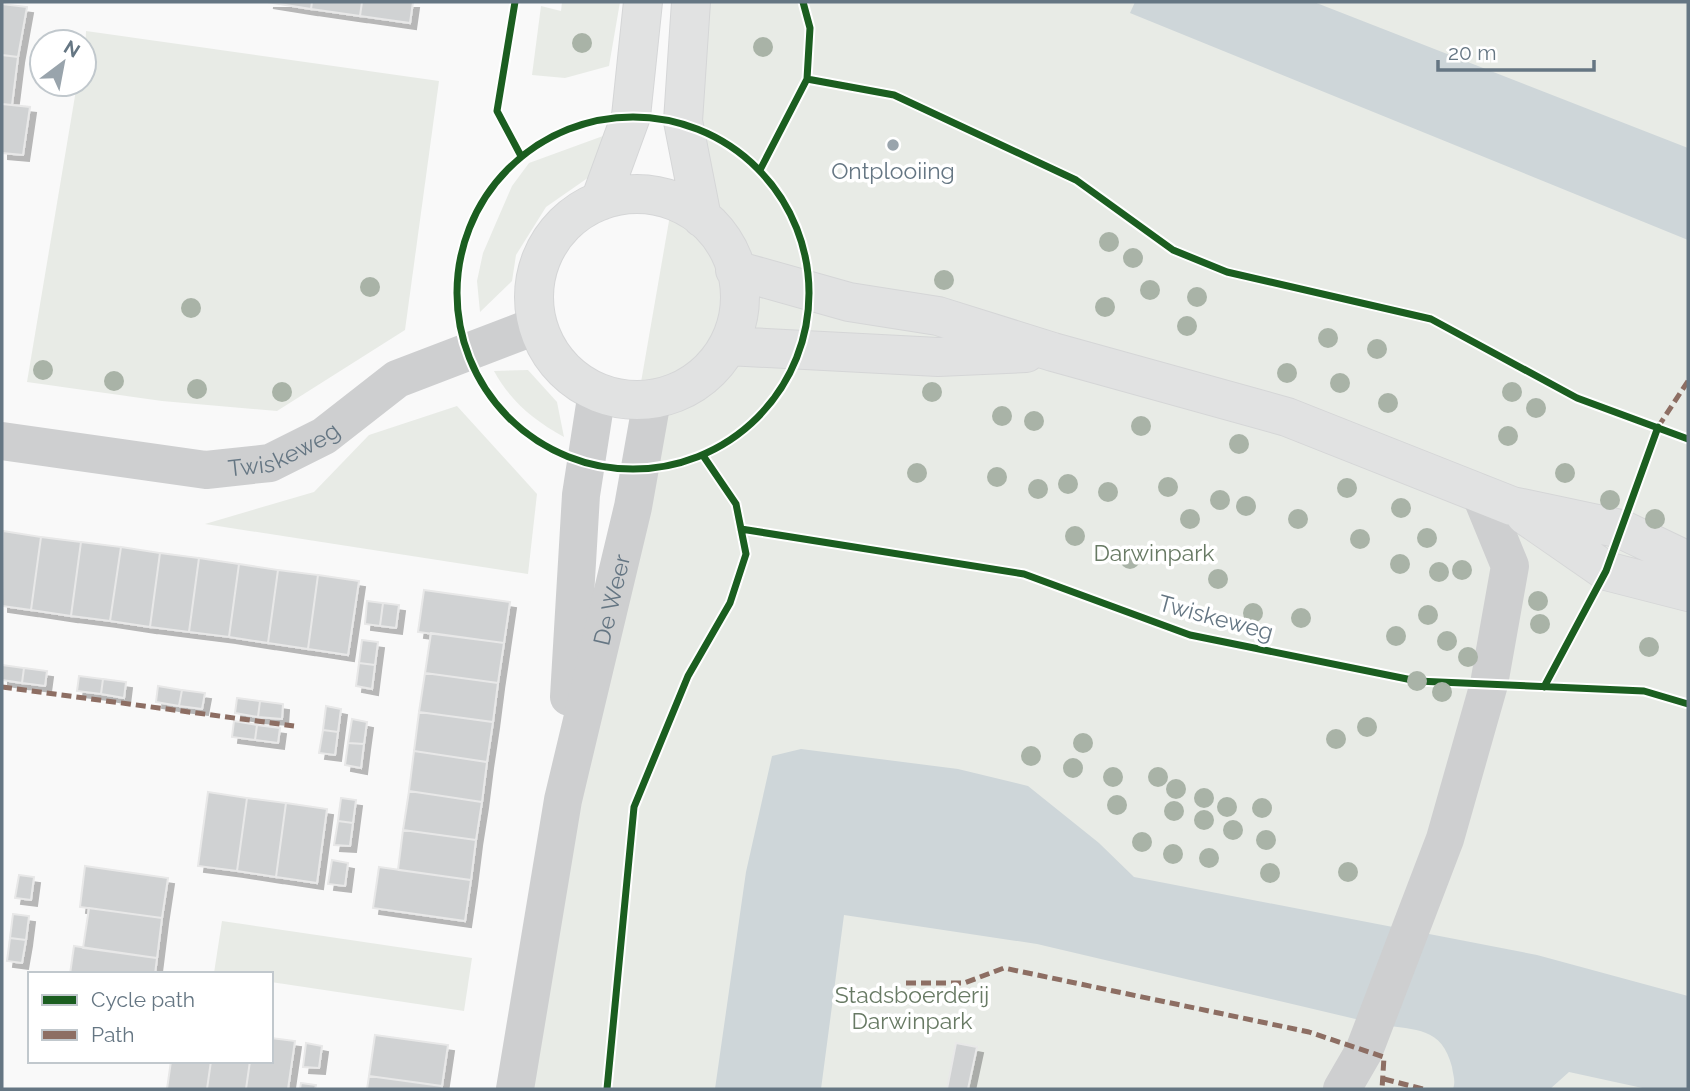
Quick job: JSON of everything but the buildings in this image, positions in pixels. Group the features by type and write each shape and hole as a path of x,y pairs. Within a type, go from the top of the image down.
{"main road":[{"path":"600,201 631,116 643,2"},
{"path":"691,2 683,121 702,218"},
{"path":"635,195 653,196 688,208 702,218 723,241 735,270 740,308 728,346 703,376 688,387 652,400 633,400 597,392 574,379 555,359 538,325 534,288 544,252 567,221 600,201 635,195"},
{"path":"735,270 849,303 938,316 1053,352 1287,416 1496,499 1621,529 1688,561"},
{"path":"728,346 938,358 1053,352"},
{"path":"1496,499 1606,571 1688,592"}],"street":[{"name":"Twiskeweg","path":"2,441 206,470 270,463 324,436 397,379 538,325"},
{"name":"De Weer","path":"563,800 581,495 597,392"},
{"name":"De Weer","path":"514,1089 563,800 633,507 652,400"},
{"path":"1342,1089 1364,1051 1445,839 1489,684 1510,566 1496,499"}],"green space":[{"path":"562,2 620,2 609,66 565,78 532,75 541,6 561,11"},
{"name":"Darwinpark","path":"707,2 1688,2 1688,1089 524,1089 539,970"},
{"path":"98,33 439,81 405,330 277,411 162,401 27,382 75,98 98,98"},
{"path":"603,136 614,138 592,175 546,207 516,255 512,281 480,312 477,281 483,253 512,186 529,163"},
{"path":"528,370 557,402 564,437 524,409 494,371"},
{"path":"457,406 537,494 528,574 205,524 314,492 369,435"},
{"path":"222,921 472,958 464,1011 273,982 273,972 214,972"}],"shaded area":[{"path":"1135,2 1314,2 1688,148 1688,240 1130,13"},
{"path":"801,749 958,769 1028,786 1099,843 1134,877 1537,955 1688,996 1688,1089 1647,1089 1569,1072 1550,1089 1453,1089 1452,1067 1442,1044 1434,1037 1416,1030 1381,1025 1037,944 844,915 821,1089 715,1089 746,872 772,756"}],"marked path":[{"path":"1658,427 1688,381"},
{"path":"2,687 294,726"},
{"path":"906,983 964,983 1004,968 1309,1032 1384,1057 1382,1089"},
{"path":"1384,1079 1423,1089"}],"cycle path":[{"path":"515,2 497,111 521,156"},
{"path":"760,170 807,79 810,28 803,2"},
{"path":"807,79 894,95 1076,180 1173,250 1227,272 1431,319 1577,398 1688,439"},
{"path":"633,117 684,125 716,138 745,157 769,181 788,210 801,242 809,293 801,344 788,376 769,405 745,429 716,448 684,461 633,469 582,461 550,448 521,429 497,405 478,376 465,344 457,293 465,242 478,210 497,181 521,157 550,138 582,125 633,117"},
{"path":"1544,687 1606,571 1658,427"},
{"path":"607,1089 634,807 688,676 730,603 746,554 736,504 704,457"},
{"path":"741,529 1024,574 1190,635 1417,681 1644,691 1688,704"}],"place":[{"name":"Ontplooiing","path":"893,145"}],"park label":[{"name":"Stadsboerderij Darwinpark","path":"912,1007"}]}
